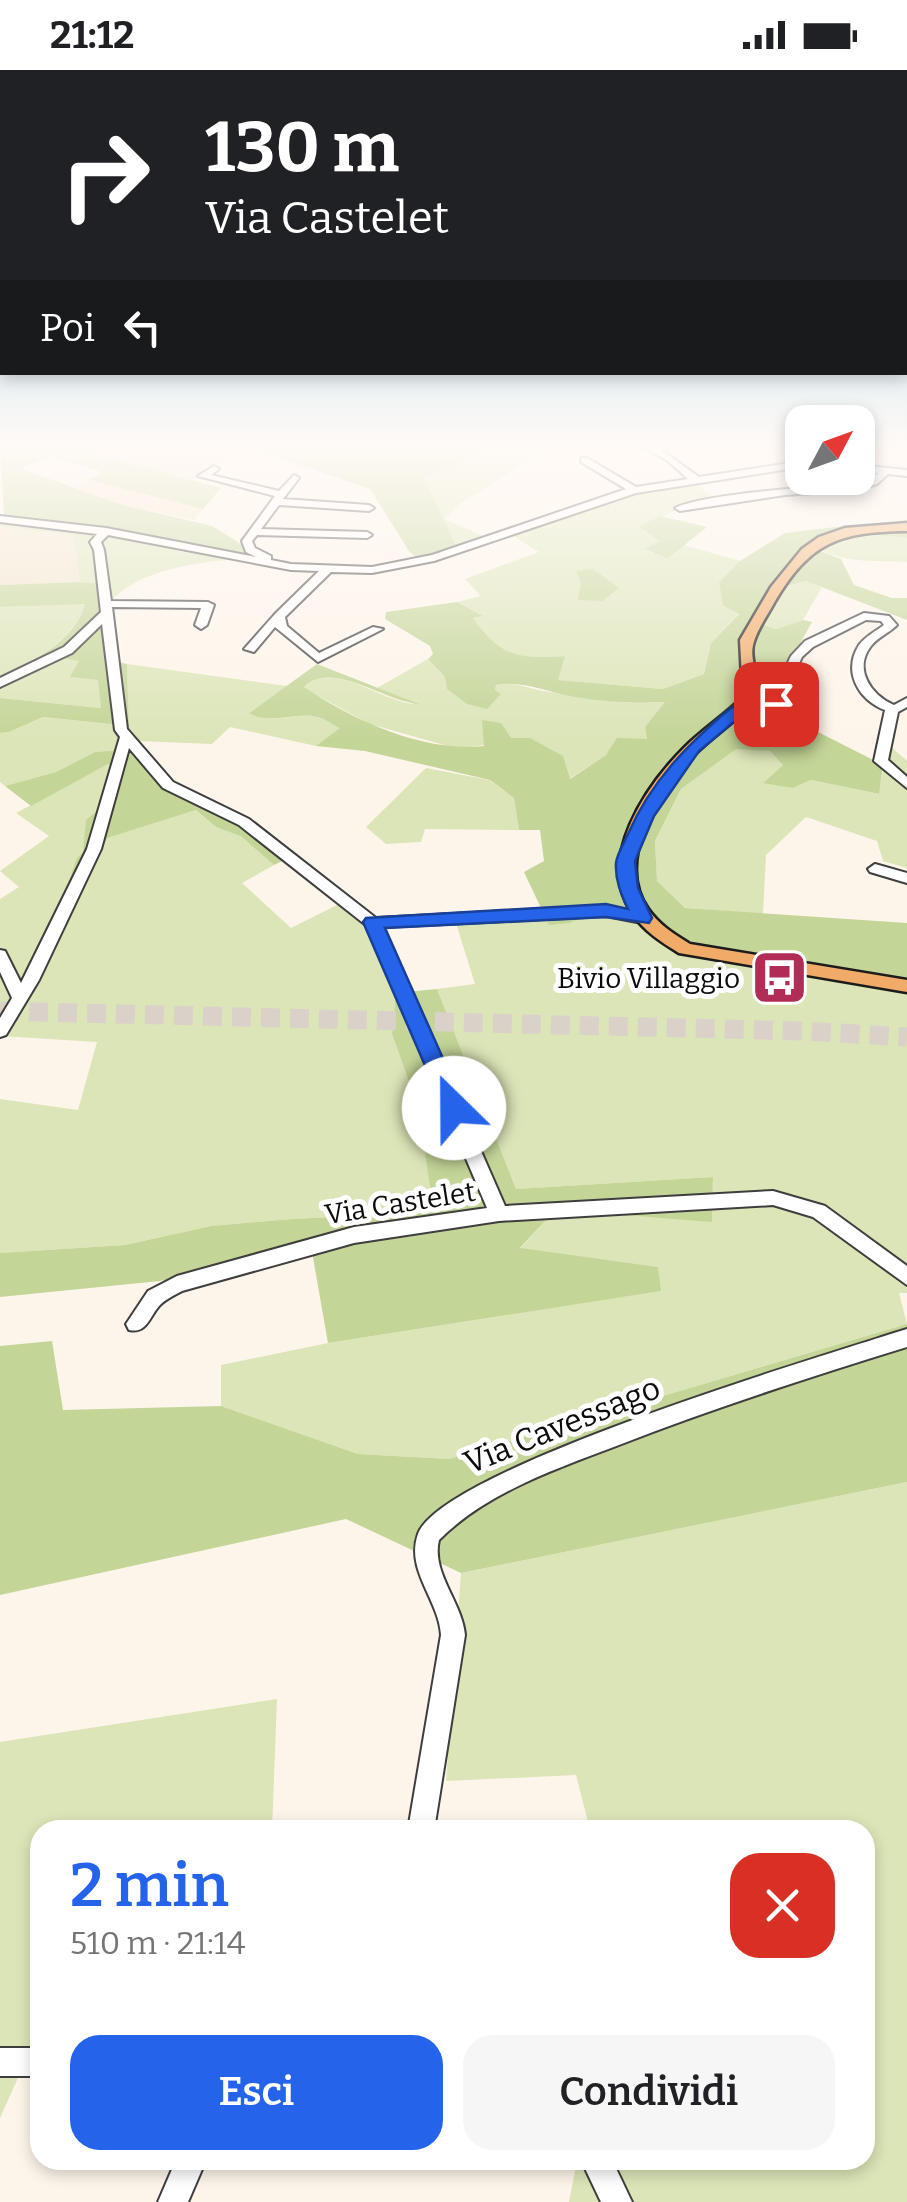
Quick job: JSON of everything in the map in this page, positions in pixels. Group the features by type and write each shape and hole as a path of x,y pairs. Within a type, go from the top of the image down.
{"main road":[{"path":"815,542 804,553 747,640 744,654 753,689 738,711 679,762 645,816 625,870 632,899 642,918 663,937 696,953 907,986"}],"street":[{"path":"0,1031 94,849 126,737 121,730 99,550 104,542"},
{"path":"162,542 278,565 327,570 389,568 426,561 480,542"},
{"path":"250,542 248,547 278,565"},
{"path":"250,648 327,570"},
{"path":"0,683 68,650 106,608 208,605 201,625"},
{"path":"738,711 754,714 773,707 801,650 869,614 885,618 890,625 864,648 859,676 867,695 892,709"},
{"path":"279,616 281,627 318,658 376,629"},
{"path":"892,709 907,702"},
{"path":"892,709 881,761 907,784"},
{"name":"Via Castelet","path":"126,737 168,785 244,822 373,922 499,1214 354,1235 178,1284 155,1297 136,1324"},
{"path":"875,869 907,878"},
{"path":"373,922 606,910 642,918"},
{"path":"0,955 20,998"},
{"path":"499,1214 772,1198 819,1210 907,1277"},
{"name":"Via Cavessago","path":"423,1820 454,1626 425,1559 428,1534 437,1522 462,1503 542,1464 759,1385 907,1338"},
{"path":"0,2062 30,2062"},
{"path":"173,2202 186,2170"},
{"path":"601,2170 617,2202"}],"shaded area":[{"path":"0,542 74,542 80,582 0,585"}],"green space":[{"path":"74,542 159,542 240,559 188,565 152,575 121,591 109,603 106,584 80,582"},
{"path":"159,542 239,542 254,552 240,559"},
{"path":"404,542 454,542 457,548 420,561"},
{"path":"524,542 659,542 646,550 667,559 684,545 740,561 719,582 739,613 711,643 704,674 663,689 557,680 565,656 523,656 502,648 472,618 481,615 457,602 481,596 465,579 539,552"},
{"path":"657,542 688,542 667,559 645,549"},
{"path":"770,542 811,542 841,559 854,585 892,598 907,598 907,620 806,581 769,591 751,620 776,629 803,620 812,622 776,687 759,678 729,711 765,705 883,765 879,794 811,780 793,788 763,783 783,765 770,751 736,749 681,789 655,841 657,881 685,908 907,923 907,979 707,948 606,907 570,923 549,925 524,872 544,861 540,830 519,830 514,798 490,780 365,751 316,746 340,728 320,718 266,718 249,713 317,664 419,704 344,680 316,680 304,687 367,722 414,739 461,747 484,746 482,720 501,723 511,738 530,738 563,756 570,779 606,755 617,738 647,739 645,727 665,702 598,700 506,684 496,685 495,690 501,694 487,709 467,704 447,689 445,677 428,659 433,654 430,646 385,619 386,612 457,602 483,616 473,618 493,641 513,653 565,656 558,680 663,689 704,674 711,643 739,614 723,605 719,582 740,561"},
{"path":"811,542 907,542 907,562 843,558"},
{"path":"593,569 619,588 602,601 578,600 581,583 576,571"},
{"path":"806,581 822,587 803,620 776,629 751,619 769,591"},
{"path":"106,584 118,662 127,664 129,726 43,717 0,733 0,698 101,708 98,680 70,677 79,661 62,658 61,651 0,684 0,676 62,640 85,604 0,607 0,585"},
{"path":"86,603 62,639 0,676 0,607"},
{"path":"61,650 80,661 71,677 99,680 101,708 0,698 0,684"},
{"path":"428,659 445,677 500,694 496,685 510,684 593,698 666,702 645,727 647,739 606,755 569,779 530,738 458,749 370,724 303,688 315,680 342,679 415,704 377,688"},
{"path":"127,664 287,686 250,712 274,719 317,717 341,728 316,746 230,727 212,744 137,741 132,749 95,752 56,772 5,786 0,782 0,733 43,717 129,726"},
{"path":"889,745 907,761 907,868 883,861 877,841 806,817 766,855 763,914 685,908 657,881 655,841 681,789 736,748 770,751 783,765 764,782 793,788 811,780 878,794"},
{"path":"132,749 284,860 274,865 241,836 216,827 196,810 107,838 84,882 69,881 77,858 83,853 86,820 112,799 118,769 108,764 31,806 5,786 56,772 95,752"},
{"path":"108,764 118,769 112,799 86,821 84,882 106,838 196,810 216,827 241,835 274,865 242,883 291,928 341,903 367,925 396,993 392,1034 418,1107 435,1212 211,1226 125,1245 0,1253 0,1099 78,1110 97,1042 0,1036 0,899 19,887 0,871 49,836 16,813"},
{"path":"426,768 489,780 514,798 519,830 425,829 421,842 386,844 366,827"},
{"path":"606,907 707,948 907,979 907,1293 899,1293 907,1324 449,1459 358,1454 221,1406 221,1365 328,1343 660,1291 658,1267 520,1249 546,1220 611,1214 712,1221 713,1177 516,1189 437,989 475,984 455,920 546,918 549,924 570,923"},
{"path":"437,989 516,1189 713,1177 712,1222 611,1214 546,1220 520,1248 658,1267 661,1291 328,1343 312,1252 160,1281 0,1297 0,1253 125,1245 211,1226 434,1212 418,1107 392,1034 396,993"},
{"path":"907,1324 907,1482 461,1573 346,1519 0,1595 0,1346 52,1341 63,1410 221,1406 358,1454 449,1459"},
{"path":"907,1482 907,2202 569,2202 575,2170 875,2170 875,1820 587,1820 576,1775 446,1781 461,1573"},
{"path":"277,1699 272,1820 30,1820 30,2051 0,2118 0,1742"}],"tunnel":[{"path":"0,1011 805,1031 907,1037"}],"place":[{"name":"Bivio Villaggio","path":"779,978"}],"route":[{"path":"454,1108 373,922 606,910 642,918 628,888 626,861 666,780 693,748 738,711 760,713 776,704"}]}
